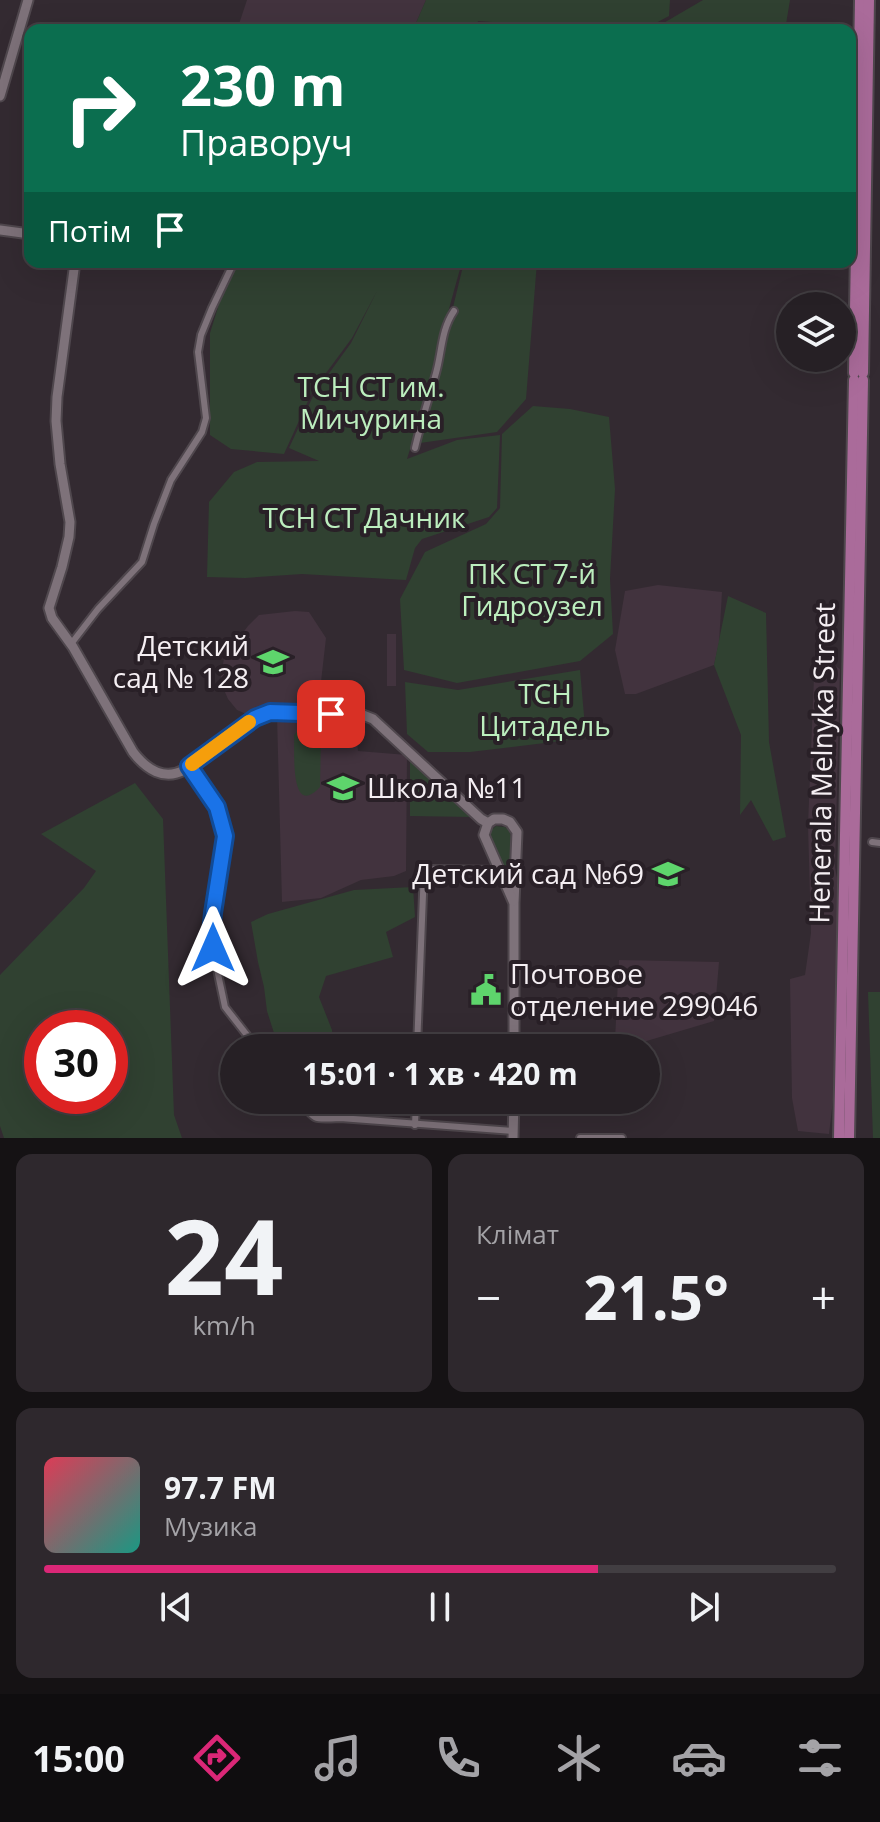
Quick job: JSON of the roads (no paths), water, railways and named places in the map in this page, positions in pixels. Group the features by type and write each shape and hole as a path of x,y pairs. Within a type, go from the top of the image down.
{"main road":[{"name":"Henerala Melnyka Street","path":"858,377 860,0"},
{"name":"Henerala Melnyka Street","path":"839,1138 869,0"},
{"name":"Henerala Melnyka Street","path":"849,1138 853,642"}],"street":[{"path":"0,96 28,0"},
{"path":"0,230 24,233"},
{"path":"74,268 56,421 70,522 69,537 49,608 52,618 71,644 138,758 151,769 167,775 176,774 267,712 363,715 373,719 488,823"},
{"path":"71,644 98,609 142,562 171,480 202,432 206,418 198,352 201,335 231,268"},
{"path":"415,448 437,372 440,346 454,311"},
{"path":"189,766 217,807 225,836 211,933 225,1007 246,1034"},
{"path":"514,903 484,835 491,820 510,822 517,832 514,1034"},
{"path":"418,1034 424,869 499,870"},
{"path":"309,1114 317,1119 487,1128 513,1134 514,1114"},
{"path":"415,1114 415,1125"},
{"path":"580,1138 622,1138"}],"place":[{"name":"Детский сад № 128","path":"273,662"},
{"name":"Школа №11","path":"343,788"},
{"name":"Детский сад №69","path":"668,874"},
{"name":"Почтовое отделение 299046","path":"486,990"}],"park label":[{"name":"ТСН СТ им. Мичурина","path":"371,403"},
{"name":"ТСН СТ Дачник","path":"364,518"},
{"name":"ПК СТ 7-й Гидроузел","path":"532,590"},
{"name":"ТСН Цитадель","path":"545,710"}]}
